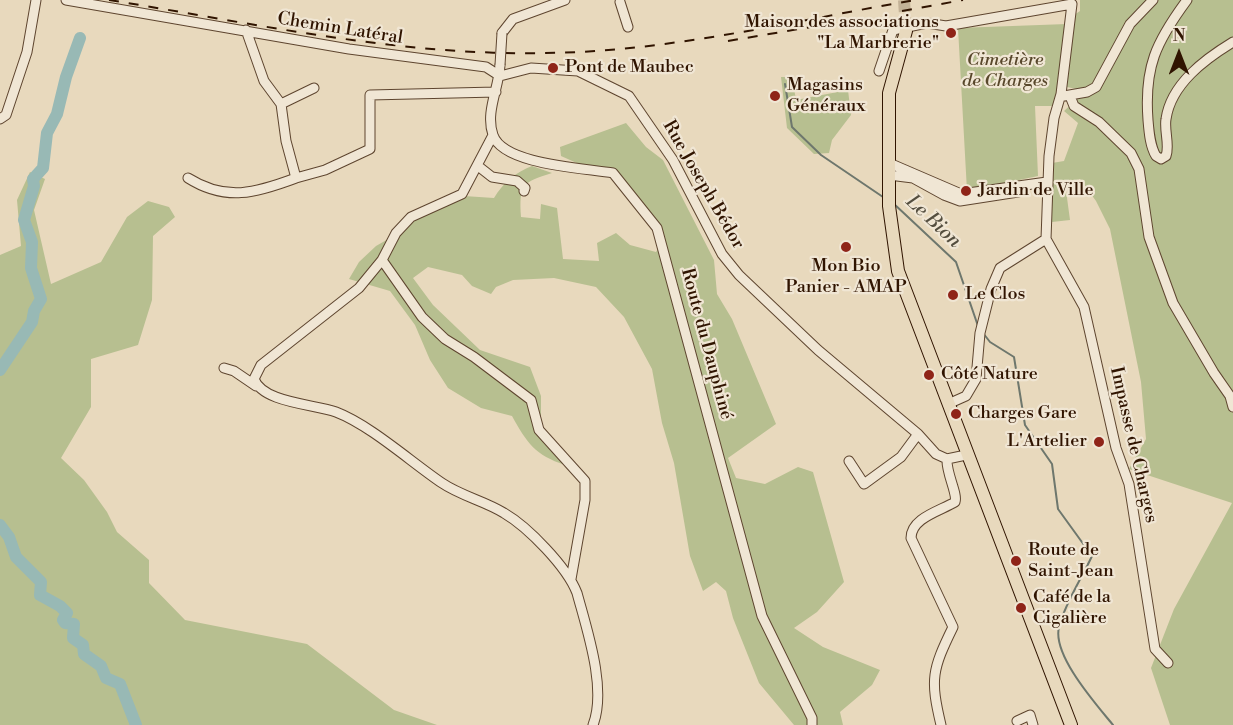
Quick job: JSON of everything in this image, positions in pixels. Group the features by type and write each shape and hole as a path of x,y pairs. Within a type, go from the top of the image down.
{"main road":[{"path":"906,31 890,93 889,206 898,272 1071,725"}],"street":[{"path":"0,119 6,115 27,52 36,0"},
{"name":"Chemin Latéral","path":"66,0 93,2 349,49 500,70"},
{"path":"256,386 254,379 261,364 359,288 381,260 396,233 411,217 462,194 493,135 491,111 500,70 502,33 513,19 565,0"},
{"path":"1065,95 1088,92 1095,87 1130,24 1153,0"},
{"path":"1187,0 1173,18 1149,67 1146,90 1149,133 1156,156 1161,159 1166,156 1166,115 1186,78 1213,54 1233,42"},
{"path":"620,1 628,27"},
{"path":"879,71 893,30 927,23 939,27 1072,4 1065,95 1054,118 1047,182 1046,239 1000,268 991,289 981,328 976,379 962,398 948,404"},
{"path":"246,30 264,81 281,104 286,141 296,178"},
{"name":"Rue Joseph Bédor","path":"500,70 531,68 578,71 629,96 673,160 722,254 739,275 818,350 918,434 936,454 947,459"},
{"path":"281,104 314,88"},
{"path":"188,177 207,189 224,194 265,190 325,170 370,149 370,94 496,92"},
{"path":"1065,95 1074,106 1099,122 1131,153 1139,169 1149,237 1176,308 1230,396 1233,406"},
{"name":"Route du Dauphiné","path":"493,135 505,151 520,158 613,173 657,228 762,616 812,718 812,725"},
{"path":"478,166 492,177 517,181 525,188 524,191"},
{"path":"889,175 961,194 1047,182"},
{"name":"Impasse de Charges","path":"1046,239 1084,307 1116,448 1129,484 1155,650 1168,663"},
{"path":"381,260 422,316 445,339 474,357 531,400 539,430 585,481 585,500 571,579"},
{"path":"224,368 234,371 273,396 335,411 356,422 446,486 503,512 521,525 571,579 582,612 596,677 598,703 596,724"},
{"path":"849,461 864,484 901,457 918,434"},
{"path":"941,725 933,680 935,666 953,627 911,538 911,530 916,523 955,502 957,496 949,480 947,459 966,455"},
{"path":"1017,721 1030,715 1034,725"}],"green space":[{"path":"1080,0 1233,0 1233,725 1170,725 1151,668 1174,609 1232,503 1129,469 1146,439 1141,382 1110,229 1096,201 1080,179 1065,183 1070,220 1052,222 1052,163 1064,161 1078,123 1064,111 1086,91 1067,87 1074,15 1080,11"},
{"name":"Cimetière de Charges","path":"1067,24 1056,106 1035,106 1038,176 967,191 958,28"},
{"path":"781,77 792,77 796,100 848,90 851,115 832,140 829,153 814,154 787,128"},
{"path":"626,123 646,147 663,160 714,260 717,294 732,319 776,424 728,458 736,478 765,484 798,467 813,472 844,582 817,612 794,628 823,647 880,670 872,685 840,712 843,725 794,725 759,683 733,618 726,591 716,582 703,591 690,556 674,463 662,423 652,369 624,317 596,287 554,278 513,280 496,287 491,294 472,286 462,275 428,267 413,278 433,305 480,350 530,367 541,396 541,426 565,465 546,457 533,447 522,434 512,416 481,408 448,388 430,360 415,325 390,291 349,279 359,262 376,246 404,230 418,217 464,196 494,198 510,179 532,166 552,173 534,179 524,186 521,198 521,217 540,219 541,204 557,208 563,259 599,261 597,243 616,233 630,245 656,252 665,238 632,189 610,168 579,164 561,156 560,147"},
{"path":"30,172 45,179 34,210 51,284 101,262 127,217 148,201 169,207 175,217 153,236 152,300 138,345 91,359 91,407 61,458 84,480 107,512 117,532 149,560 149,583 185,620 307,644 394,710 437,725 0,725 0,255 21,246 17,200"}],"waterway":[{"path":"0,370 32,322 34,311 41,299 31,268 32,242 24,220 34,186 33,179 43,168 47,133 57,114 66,77 80,38"},
{"name":"Le Bion","path":"785,84 792,127 821,155 883,197"},
{"name":"Le Bion","path":"893,203 956,262 978,326"},
{"name":"Le Bion","path":"983,333 990,342 1014,357 1025,425 1052,464 1058,509 1092,556 1065,609 1059,627 1059,638 1062,651 1077,679 1113,725"},
{"path":"0,525 9,537 16,557 41,582 40,595 60,606 67,613 63,620 65,623 74,624 73,638 83,645 84,654 101,666 106,678 120,684 136,725"}],"tunnel":[{"path":"904,0 906,31"}],"railway":[{"path":"109,0 380,44 489,53 544,53 637,47 730,34 915,0"},
{"path":"902,11 963,0"},
{"path":"728,41 829,24"}],"place":[{"name":"Maison des associations \"La Marbrerie\"","path":"951,33"},
{"name":"Pont de Maubec","path":"553,68"},
{"name":"Magasins Généraux","path":"775,96"},
{"name":"Jardin de Ville","path":"966,191"},
{"name":"Mon Bio Panier - AMAP","path":"846,247"},
{"name":"Le Clos","path":"953,295"},
{"name":"Côté Nature","path":"929,375"},
{"name":"Charges Gare","path":"956,414"},
{"name":"L'Artelier","path":"1099,442"},
{"name":"Route de Saint-Jean","path":"1016,561"},
{"name":"Café de la Cigalière","path":"1021,608"}]}
